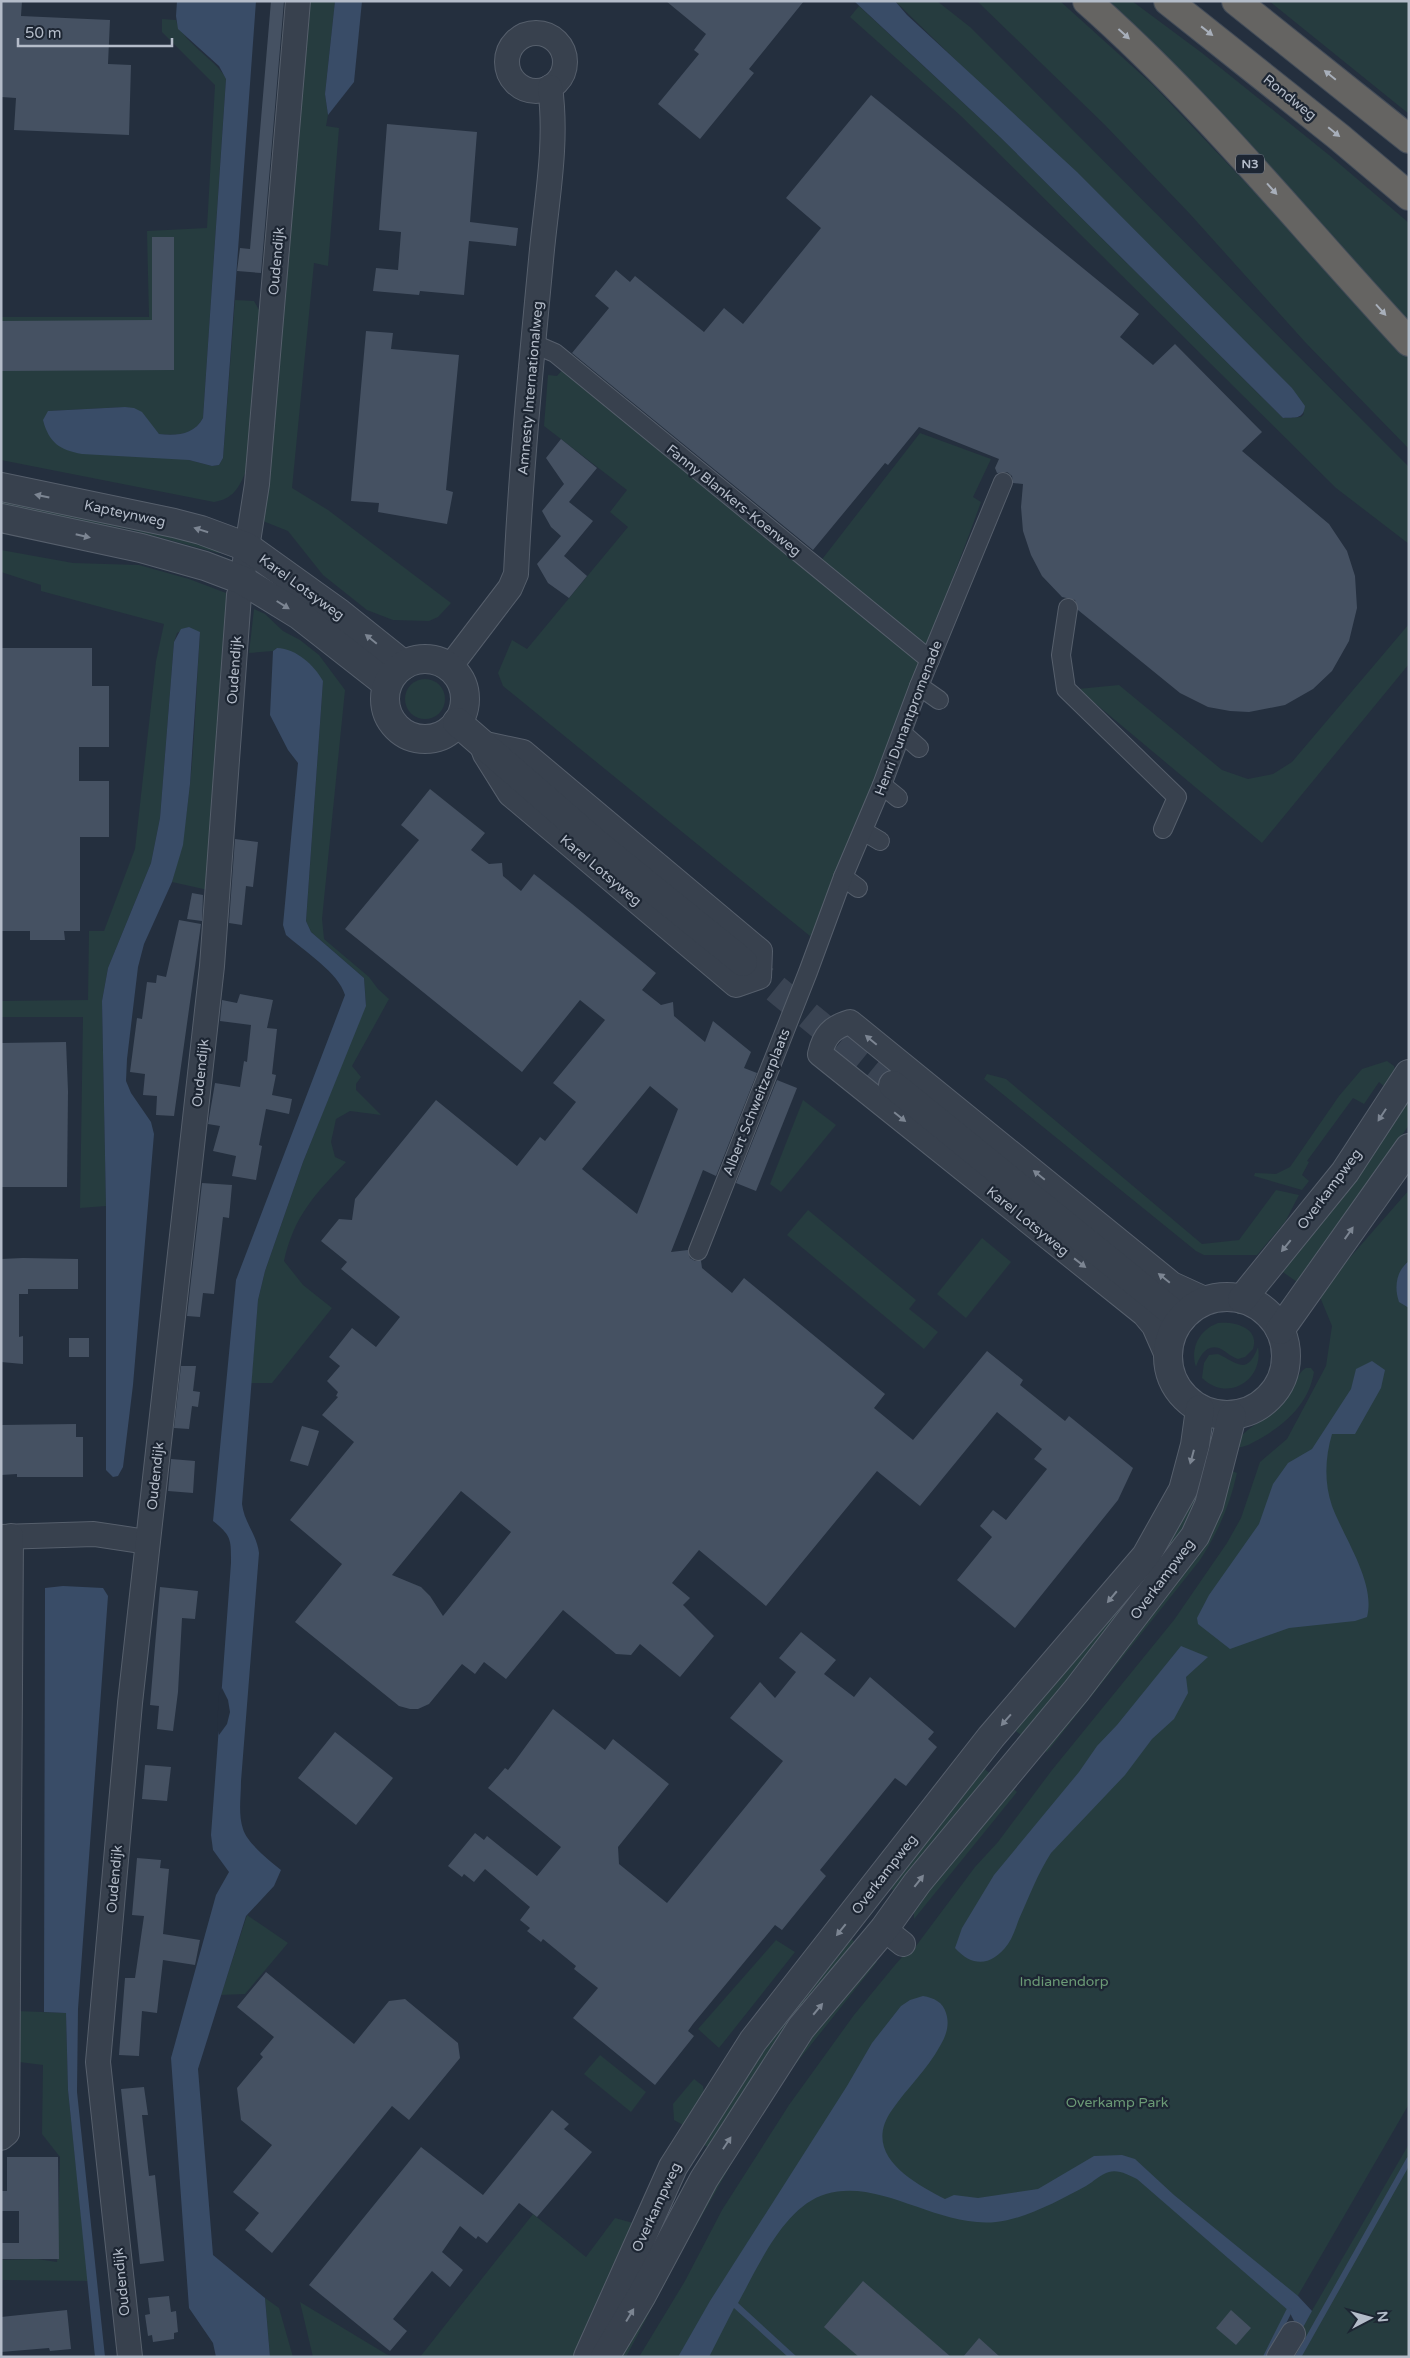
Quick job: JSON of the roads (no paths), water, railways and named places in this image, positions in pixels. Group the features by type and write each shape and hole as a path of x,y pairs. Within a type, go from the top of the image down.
{"highway":[{"name":"N3","path":"1088,1 1130,39 1210,120 1409,342"},
{"name":"Rondweg","path":"1168,1 1339,137 1409,196"},
{"path":"1236,1 1409,139"}],"street":[{"name":"Oudendijk","path":"130,2357 98,2062 130,1703 212,966 241,587 257,484 298,1"},
{"name":"Amnesty Internationalweg","path":"449,668 510,588 516,574 549,178 553,109 550,87"},
{"name":"Fanny Blankers-Koenweg","path":"534,344 555,353 930,660"},
{"name":"Henri Dunantpromenade","path":"815,954 843,877 882,785 1002,482"},
{"name":"Kapteynweg","path":"1,487 174,523 201,530 247,547"},
{"path":"1,518 141,548 205,566 241,587"},
{"name":"Karel Lotsyweg","path":"247,547 339,612 396,674"},
{"name":"Karel Lotsyweg","path":"241,587 299,615 396,674"},
{"path":"1068,608 1060,655 1066,689 1177,798 1163,829"},
{"path":"422,659 441,662 449,668 460,681 464,698 464,706 457,722 444,734 426,739 408,735 397,727 388,715 385,700 396,674 422,659"},
{"path":"920,686 939,700"},
{"name":"Karel Lotsyweg","path":"457,722 602,848 747,966"},
{"path":"902,733 919,748"},
{"path":"882,785 898,798"},
{"path":"863,831 880,841"},
{"path":"843,877 858,888"},
{"name":"Albert Schweitzerplaats","path":"698,1251 815,954"},
{"name":"Karel Lotsyweg","path":"1168,1358 1154,1326 1144,1314 888,1081 850,1022 838,1025 828,1033 820,1054 888,1081 1172,1284 1207,1300"},
{"name":"Overkampweg","path":"1242,1299 1345,1172 1409,1074"},
{"name":"Karel Lotsyweg","path":"888,1081 1182,1318"},
{"path":"1280,1330 1409,1148"},
{"path":"1225,1297 1242,1299 1252,1302 1268,1314 1280,1330 1286,1346 1286,1362 1278,1388 1258,1408 1232,1416 1210,1414 1187,1400 1177,1388 1170,1374 1168,1358 1171,1337 1182,1318 1207,1300 1225,1297"},
{"name":"Overkampweg","path":"588,2357 673,2167 753,2041 991,1738 1146,1556 1183,1490 1195,1445 1200,1409"},
{"name":"Overkampweg","path":"605,2357 642,2295 704,2179 801,2028 894,1936 917,1883 1077,1690 1195,1536 1209,1505 1232,1416"},
{"path":"1,2138 7,2133 6,1536 94,1534 147,1542"},
{"path":"673,2167 704,2179"},
{"path":"1279,2357 1293,2334"}],"water":[{"path":"177,1 256,1 223,458 219,465 212,466 189,460 74,452 62,448 52,440 43,420 48,411 134,408 142,412 159,434 172,435 190,431 203,418 226,79 219,66 178,29 176,16"},
{"path":"335,1 362,1 354,82 328,115 325,94"},
{"path":"854,1 895,1 907,15 1077,172 1292,388 1305,406 1302,414 1298,417 1283,418 1000,137"},
{"path":"189,627 200,632 190,784 183,845 172,882 144,944 138,967 127,1059 126,1081 131,1093 151,1122 154,1134 133,1385 123,1467 118,1476 113,1477 106,1470 106,1206 102,1001 108,968 151,863 160,818 174,642 181,629"},
{"path":"277,648 291,651 304,659 315,669 323,681 306,921 311,932 364,978 366,1006 303,1162 265,1271 258,1300 242,1504 259,1553 240,1811 241,1823 249,1840 281,1870 274,1886 246,1916 198,2069 213,2255 265,2298 270,2357 216,2357 213,2343 189,2308 171,2058 216,1895 229,1872 213,1850 211,1835 231,1549 227,1535 213,1521 236,1280 345,995 336,979 286,935 283,925 298,763 288,750 270,715 273,651"},
{"path":"1409,1261 1409,1308 1399,1302 1397,1280 1401,1270"},
{"path":"1372,1361 1385,1370 1381,1388 1355,1434 1332,1434 1326,1470 1332,1506 1363,1575 1369,1604 1367,1617 1355,1621 1289,1628 1230,1649 1198,1624 1197,1618 1209,1595 1259,1524 1273,1484 1288,1463 1312,1449 1351,1389 1356,1369"},
{"path":"63,1586 103,1588 108,1596 78,2009 77,2092 105,2357 95,2357 68,2090 66,2013 44,2012 45,1588"},
{"path":"1181,1646 1208,1657 1186,1677 1188,1693 1174,1719 1152,1739 1125,1775 1051,1853 1034,1885 1008,1944 996,1957 989,1960 982,1962 969,1959 955,1948 962,1928 994,1875 1079,1772 1097,1746 1117,1725"},
{"path":"923,1996 934,1999 943,2006 947,2017 947,2030 935,2055 892,2110 884,2126 883,2140 886,2153 894,2165 918,2184 945,2199 954,2195 978,2198 1038,2189 1094,2156 1122,2155 1135,2159 1174,2195 1298,2296 1312,2311 1300,2333 1289,2311 1137,2179 1112,2171 1103,2174 1086,2186 1042,2208 1019,2217 996,2222 974,2222 952,2218 867,2192 847,2191 826,2194 811,2201 797,2211 785,2224 774,2239 738,2303 797,2357 788,2357 734,2308 709,2357 678,2357 710,2301 847,2086 872,2043 901,2006 910,2000"}],"waterway":[{"path":"1298,2357 1409,2160"},
{"path":"1266,2357 1289,2311"}],"tunnel":[{"path":"743,962 893,1085"}],"park label":[{"name":"Indianendorp","path":"1064,1981"},
{"name":"Overkamp Park","path":"1117,2102"}]}
